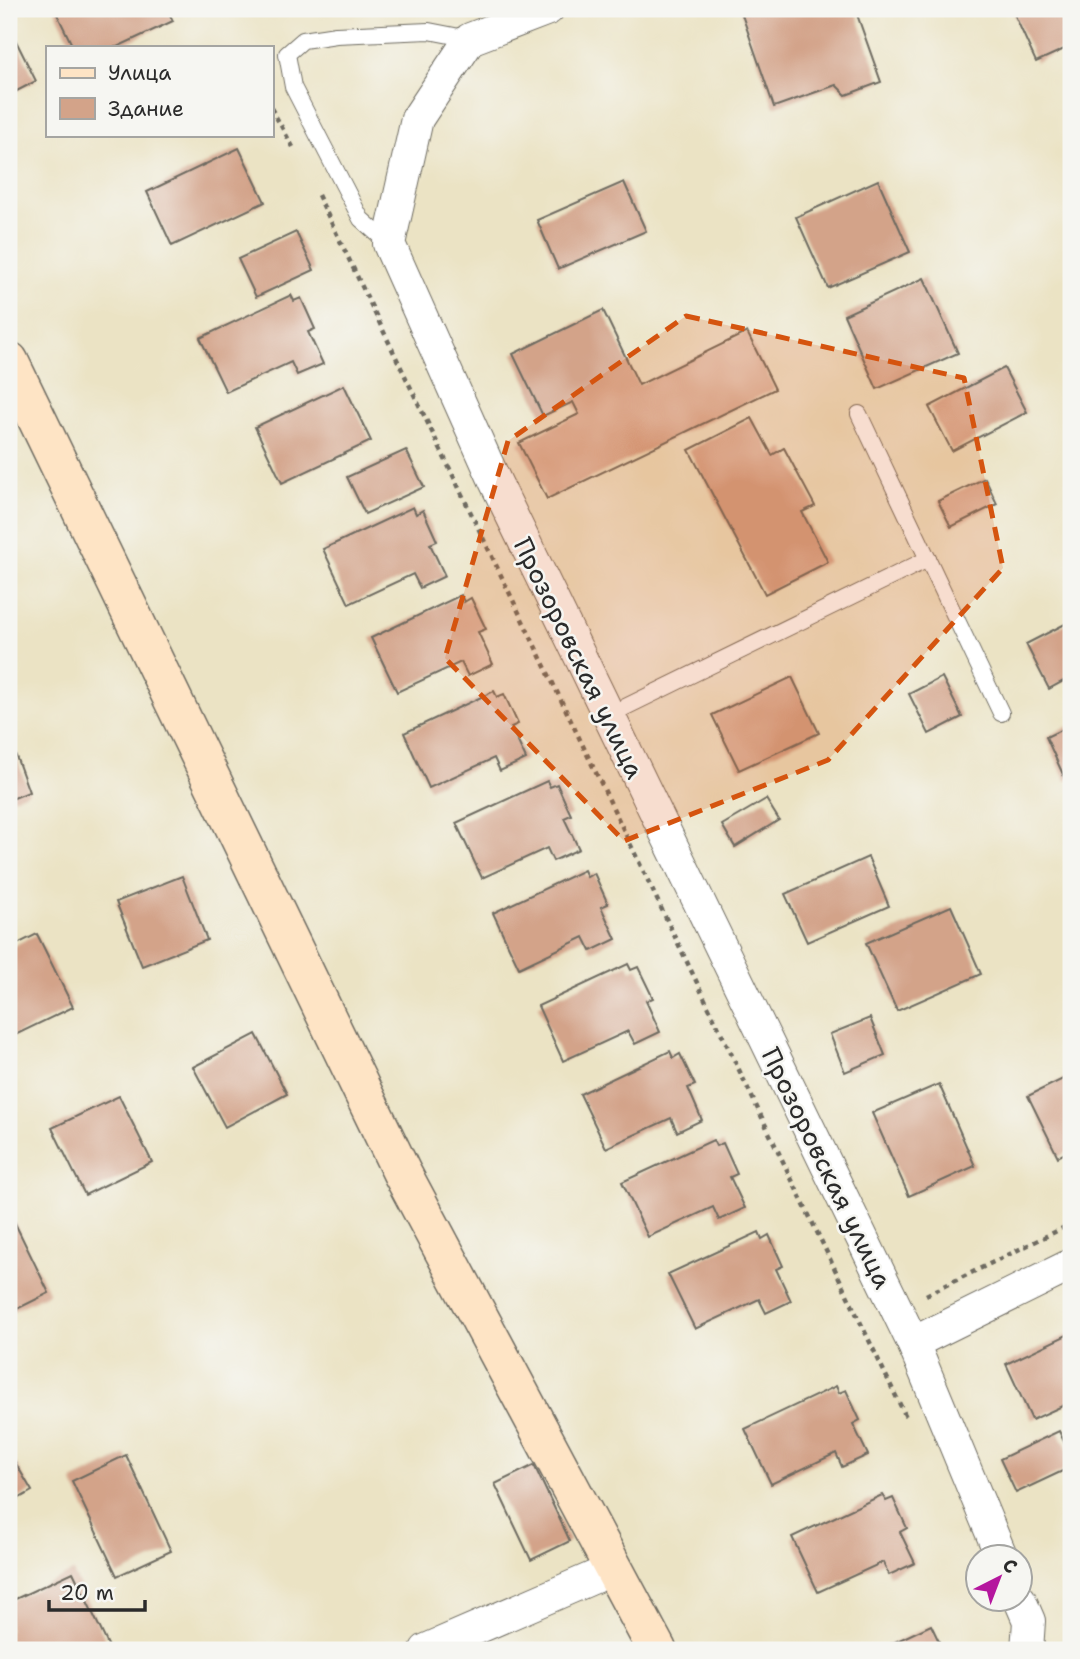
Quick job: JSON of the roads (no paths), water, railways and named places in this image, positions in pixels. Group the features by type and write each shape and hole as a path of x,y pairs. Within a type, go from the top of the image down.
{"street":[{"path":"389,244 417,119 470,39 548,9"},
{"name":"Прозоровская улица","path":"389,244 495,481 607,716 913,1343 996,1544"},
{"path":"9,361 402,1173 657,1650"},
{"path":"913,1343 1071,1265"},
{"path":"426,1650 613,1569"},
{"path":"1026,1614 1029,1621 1027,1650"}],"lane":[{"path":"389,244 361,219 293,87 287,54 303,40 336,35 429,31 470,39"},
{"path":"859,414 1001,713"},
{"path":"607,716 928,559"}]}
